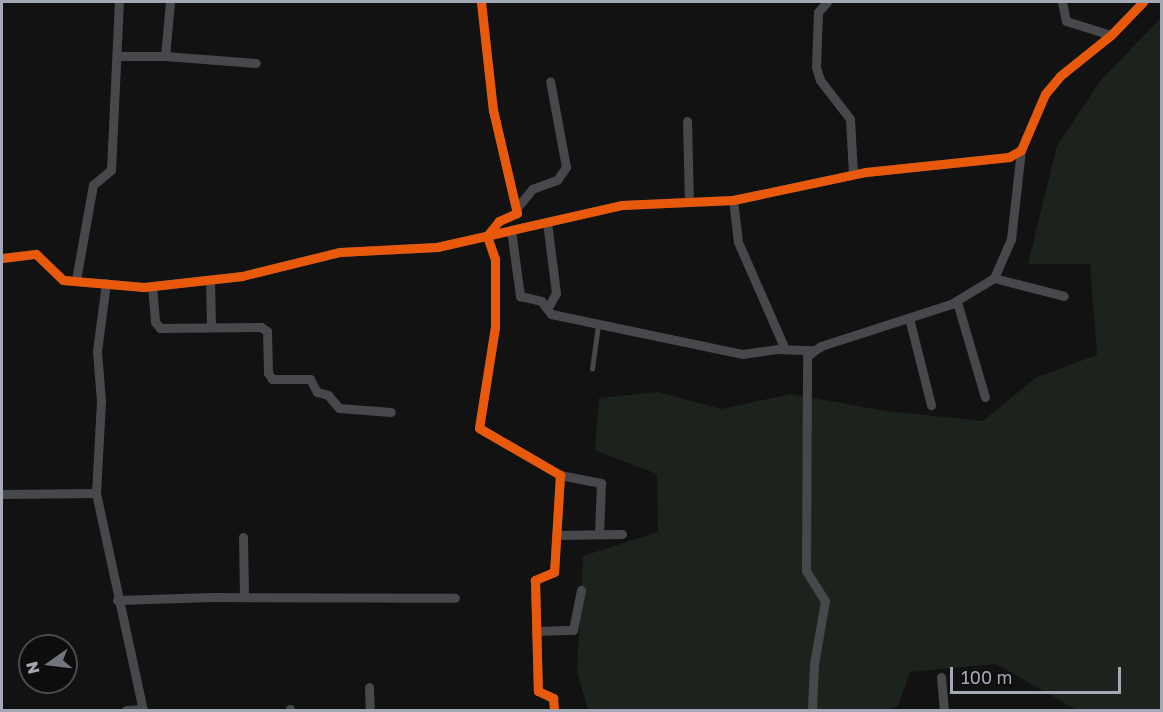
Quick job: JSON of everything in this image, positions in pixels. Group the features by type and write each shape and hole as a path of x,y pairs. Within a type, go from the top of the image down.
{"street":[{"path":"76,280 93,185 111,170 119,2"},
{"path":"165,56 170,2"},
{"path":"481,2 493,110 516,209 515,216 499,221 487,236"},
{"path":"827,2 818,12 816,67 820,80 850,119 853,174"},
{"path":"1062,2 1066,21 1111,35"},
{"path":"512,230 520,296 539,300 554,315 742,354 785,349 813,350 957,302 994,278 1011,238 1021,150 1045,94 1060,76 1111,35 1143,2"},
{"path":"117,56 165,56 256,63"},
{"path":"516,209 532,189 557,180 566,167 550,81"},
{"path":"687,121 689,202"},
{"path":"2,258 40,256 58,278 76,280 152,286 210,280 242,276 340,252 437,247 622,205 733,200 853,174 997,160 1021,150"},
{"path":"733,200 738,242 785,349"},
{"path":"546,222 556,293 547,309"},
{"path":"487,236 495,259 495,327 479,428 560,475 601,483 599,534"},
{"path":"994,278 1064,296"},
{"path":"210,280 211,327"},
{"path":"106,283 97,351 101,401 96,492 117,600 143,710 126,711"},
{"path":"152,286 155,322 160,328 265,328 268,373 272,379 310,379 317,392 328,395 339,408 391,412"},
{"path":"957,302 986,398"},
{"path":"909,318 931,405"},
{"path":"812,711 814,664 825,601 806,570 807,356 813,350"},
{"path":"554,711 553,698 538,692 535,580 554,572 560,475"},
{"path":"2,494 96,492"},
{"path":"556,535 622,534"},
{"path":"243,537 244,597"},
{"path":"536,631 573,630 581,590"},
{"path":"117,600 244,597 455,598"},
{"path":"942,677 944,711"},
{"path":"369,687 370,711"}],"lane":[{"path":"592,369 598,325"}],"shaded area":[{"path":"1161,18 1161,710 1077,710 996,664 910,672 898,706 888,710 588,710 577,671 583,556 658,532 657,474 595,450 599,398 658,392 721,409 791,394 886,411 983,421 1037,377 1097,355 1090,264 1028,264 1057,146 1100,81"}],"cycle path":[{"path":"481,2 493,110 517,213 499,221 487,236 495,259 495,327 479,428 560,475 554,572 535,580 538,691 553,698 554,710"},
{"path":"2,258 36,254 63,280 144,287 242,276 340,252 437,247 622,205 733,200 866,172 1009,157 1021,150 1045,94 1060,76 1111,35 1143,2"}]}
